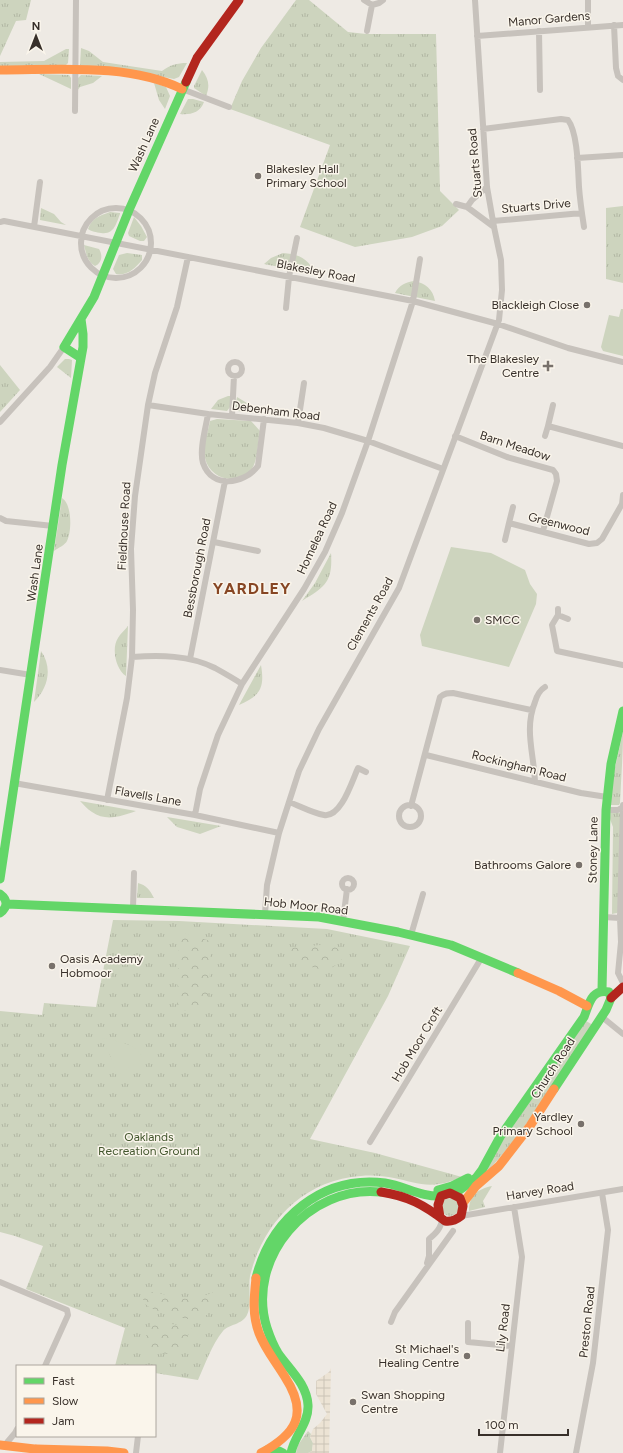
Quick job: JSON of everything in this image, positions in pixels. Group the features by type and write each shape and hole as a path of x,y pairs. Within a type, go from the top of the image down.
{"main road":[{"name":"Wash Lane","path":"0,880 62,465 85,342 81,319 94,297 128,210 197,58 239,0"},
{"path":"0,70 75,70 120,72 146,76 172,84 182,89"},
{"path":"81,319 64,347 81,358"},
{"name":"Stoney Lane","path":"602,990 606,797 611,764 623,711"},
{"path":"0,894 5,898 7,904 6,908 0,913"},
{"name":"Hob Moor Road","path":"7,904 266,914 343,921 451,945 482,957 558,991 586,1010"},
{"name":"Church Road","path":"463,1203 476,1186 499,1166 530,1126 610,1004 611,998 623,987"},
{"path":"602,990 609,992 611,998"},
{"name":"Church Road","path":"454,1194 476,1178 500,1137 586,1010 592,998 602,990"},
{"path":"586,1010 589,1018 592,1020 601,1018"},
{"path":"264,1452 286,1437 292,1428 297,1415 294,1391 264,1346 258,1333 254,1306 254,1290 259,1266 265,1249 282,1223 296,1209 319,1195 336,1188 351,1184 377,1182 427,1190 442,1189 463,1181 474,1174 486,1163"},
{"path":"291,1453 303,1426 308,1410 304,1389 273,1344 264,1320 262,1297 267,1269 281,1240 296,1222 310,1210 337,1196 363,1191 384,1192 411,1198 445,1220 451,1221 461,1216 463,1203 460,1198 454,1194 433,1197 425,1196 394,1185"},
{"path":"441,1196 438,1205 441,1218"},
{"path":"2,1445 64,1453"},
{"path":"36,1449 124,1453"},
{"path":"264,1452 279,1451 283,1453"}],"street":[{"path":"75,111 76,0"},
{"path":"364,0 372,4 379,3 383,0"},
{"name":"Stuarts Road","path":"475,0 487,187 501,260 502,290 498,324"},
{"path":"588,0 588,27"},
{"path":"367,32 372,4"},
{"path":"614,25 616,68 618,76 623,80"},
{"name":"Manor Gardens","path":"477,36 623,25"},
{"path":"539,31 540,90"},
{"path":"182,89 229,107"},
{"path":"483,129 562,119 571,124 577,158 584,227"},
{"path":"577,158 623,155"},
{"path":"34,227 40,182"},
{"path":"468,207 472,200 487,187"},
{"path":"456,204 468,207 493,224"},
{"path":"115,208 128,210 140,218 145,224 150,237 150,250 144,263 134,272 122,277 108,277 95,271 85,260 81,245 81,236 90,219 101,211 115,208"},
{"name":"Stuarts Drive","path":"493,224 582,213"},
{"name":"Blakesley Road","path":"0,222 4,221 413,301 498,324 568,348 623,362"},
{"path":"286,308 289,277 298,238"},
{"name":"Fieldhouse Road","path":"107,800 127,698 132,657 133,610 131,549 135,496 148,405 155,373 177,307 188,257"},
{"name":"Homelea Road","path":"195,815 200,789 218,735 242,684 304,589 325,552 342,513 368,442 413,301 420,259"},
{"name":"Clements Road","path":"266,914 267,885 279,833 299,771 319,729 399,588 498,324"},
{"path":"0,422 50,367 64,347"},
{"path":"232,416 234,376"},
{"path":"298,423 304,383"},
{"name":"Debenham Road","path":"148,405 208,414 298,423 324,428 443,469"},
{"path":"545,436 553,405"},
{"path":"208,414 202,451 204,463 214,478 226,481 238,481 243,479 258,466 264,419"},
{"path":"548,426 623,446"},
{"name":"Barn Meadow","path":"455,436 507,457 553,470 556,474 557,481 543,531"},
{"name":"Bessborough Road","path":"190,659 226,481"},
{"name":"Greenwood","path":"509,523 589,544 597,543 602,539 622,504 623,495"},
{"name":"Greenwood","path":"505,540 513,507"},
{"path":"0,518 6,521 54,526"},
{"path":"214,542 258,551"},
{"path":"568,619 558,612 552,625 557,651 623,666"},
{"path":"132,657 159,655 190,659 214,667 242,684"},
{"path":"0,670 31,675"},
{"path":"535,782 535,769 530,745 529,724 531,710 541,690 545,687"},
{"path":"411,806 426,755 440,697 447,693 453,693 531,710"},
{"name":"Rockingham Road","path":"426,755 580,793 606,797"},
{"path":"289,802 322,815 331,815 336,812 344,801 358,768 366,772"},
{"name":"Flavells Lane","path":"14,783 195,815 279,833"},
{"path":"606,810 618,810 623,806"},
{"path":"623,806 620,918 621,942 618,973 623,983"},
{"path":"133,908 134,873"},
{"path":"343,921 347,889"},
{"path":"411,935 423,894"},
{"path":"604,917 620,918"},
{"name":"Hob Moor Croft","path":"370,1142 482,957"},
{"path":"601,1018 623,1034"},
{"name":"Harvey Road","path":"461,1216 623,1189"},
{"name":"Preston Road","path":"576,1453 593,1363 608,1230 602,1193"},
{"name":"Lily Road","path":"500,1453 522,1256 514,1207"},
{"path":"426,1267 429,1256 428,1239 437,1233 442,1223 441,1218"},
{"path":"391,1322 395,1312 453,1231"},
{"path":"0,1282 67,1310 68,1315 45,1365"},
{"path":"468,1323 468,1342 511,1346"},
{"path":"2,1445 16,1431"},
{"path":"18,1437 20,1447"},
{"path":"136,1453 138,1437"}],"green space":[{"path":"0,0 31,0 26,20 16,21 0,56"},
{"path":"296,0 309,0 348,32 366,34 436,34 440,191 459,210 442,226 412,237 355,247 300,227 330,145 230,109 242,81 261,48"},
{"path":"81,48 89,51 103,62 162,71 168,67 180,63 187,63 179,77 174,79 134,71 83,68 80,65"},
{"path":"66,49 69,49 68,63 65,66 0,68 0,62 44,61"},
{"path":"202,70 208,83 206,96 194,88"},
{"path":"39,74 69,75 71,78 71,89"},
{"path":"81,75 102,76 93,83 80,87 77,91 78,78"},
{"path":"154,83 166,87 170,96 165,109 159,100"},
{"path":"188,99 204,102 197,111 187,114 180,114"},
{"path":"623,206 623,283 606,279 606,208"},
{"path":"41,208 54,214 66,225 40,220"},
{"path":"110,212 120,213 116,225 112,231 101,233 88,229 94,220 99,216"},
{"path":"134,217 147,237 144,241 140,241 129,236 128,233"},
{"path":"84,245 99,249 101,259 97,265 95,266 90,262"},
{"path":"127,253 142,255 142,260 128,273 116,274 113,269 119,255"},
{"path":"283,253 303,258 313,269 315,274 264,264 271,258"},
{"path":"414,281 422,283 428,287 435,301 395,293 403,284"},
{"path":"621,309 623,309 623,356 603,351 601,347 609,315 619,317"},
{"path":"65,359 72,360 71,378 57,367"},
{"path":"0,365 20,390 0,412"},
{"path":"231,396 230,407 227,411 211,409 218,400"},
{"path":"237,397 247,403 253,413 238,411 235,407"},
{"path":"217,419 251,421 260,431 255,462 251,470 245,476 238,479 222,477 214,473 209,467 205,458 205,444 210,421"},
{"path":"62,498 68,506 70,531 67,541 54,551"},
{"name":"SMCC","path":"451,547 491,553 525,570 530,584 537,594 536,604 509,667 422,646 420,635"},
{"path":"331,553 331,571 326,583 317,592 302,601 315,583"},
{"path":"128,626 126,676 122,673 117,664 115,647 119,636"},
{"path":"41,651 45,657 48,671 46,684 43,691 34,702"},
{"path":"261,665 262,680 259,690 252,698 239,705"},
{"path":"623,732 620,803 619,805 610,805 612,781"},
{"path":"80,801 136,811 120,816 103,817 90,811"},
{"path":"610,813 620,813 621,815 619,910 617,913 612,914 613,827 610,819"},
{"path":"167,817 221,826 200,834 177,827"},
{"path":"138,883 148,888 154,898 137,898"},
{"name":"Oaklands Recreation Ground","path":"113,920 179,921 327,929 410,946 388,996 310,1139 375,1153 462,1177 445,1183 428,1185 394,1178 361,1176 340,1179 321,1186 304,1195 289,1207 265,1238 256,1256 250,1276 249,1306 247,1315 242,1321 226,1329 219,1336 198,1380 156,1373 156,1365 115,1365 125,1328 26,1289 43,1246 0,1232 0,1011 42,1015 44,1003 96,1007"},
{"path":"179,931 210,941 208,991 206,1008 202,1011 177,1010"},
{"path":"330,944 340,950 342,961 328,969 318,969 312,967 290,954 289,948"},
{"path":"586,1021 593,1025 530,1119 487,1172 488,1166 504,1139"},
{"path":"102,1038 131,1046 140,1053 143,1058 117,1076 112,1060"},
{"path":"492,1186 483,1201 485,1207 469,1211 469,1205 475,1194 482,1189"},
{"path":"450,1198 456,1201 459,1207 456,1213 450,1216 444,1213 441,1207 444,1201"},
{"path":"147,1291 187,1299 204,1296 214,1292 218,1298 207,1315 188,1319 164,1313 146,1305 143,1299"},
{"path":"151,1321 192,1327 180,1348 176,1351 165,1354 157,1353 147,1351 144,1346 144,1339 150,1330"},
{"path":"308,1431 311,1434 310,1437 313,1443 312,1451 308,1453 296,1453 298,1445"}],"shaded area":[{"path":"331,1368 329,1453 308,1453 312,1451 313,1443 310,1437 313,1429 327,1414 316,1394 316,1381 329,1372"}],"traffic: fast":[{"path":"81,358 64,347 94,297 129,210 186,82"},
{"path":"0,879 62,465 83,347 81,319"},
{"path":"602,990 606,810 611,764 623,711"},
{"path":"0,894 6,901 6,906 0,913"},
{"path":"7,904 319,917 398,932 451,945 518,973"},
{"path":"454,1194 476,1178 482,1170 500,1137 584,1017 589,1003 594,995 603,991 609,992 611,998 606,1010 554,1089"},
{"path":"438,1190 452,1186 468,1178"},
{"path":"256,1278 263,1257 274,1237 287,1220 302,1205 320,1194 340,1186 362,1182 385,1183 427,1195 441,1196"},
{"path":"291,1453 308,1412 307,1397 297,1377 278,1353 267,1328 263,1302 265,1276 274,1252 289,1231 307,1213 330,1200 355,1193 381,1192"},
{"path":"267,1450 279,1451 283,1453"}],"traffic: slow":[{"path":"0,70 69,69 116,72 139,75 182,89"},
{"path":"518,973 559,991 587,1006"},
{"path":"463,1203 476,1186 499,1166 530,1126 554,1089"},
{"path":"256,1278 254,1306 255,1319 259,1333 264,1345 292,1390 296,1402 297,1412 295,1422 283,1438 261,1453"},
{"path":"0,1445 43,1450"},
{"path":"36,1449 107,1451 124,1453"}],"traffic: jam":[{"path":"186,82 197,58 239,0"},
{"path":"611,998 623,987"},
{"path":"381,1192 399,1196 415,1202 430,1210 445,1221 457,1219 461,1216 463,1206 460,1198 450,1193 441,1196 438,1205 440,1217"}],"place":[{"name":"Blakesley Hall Primary School","path":"258,176"},
{"name":"Blackleigh Close","path":"587,305"},
{"name":"The Blakesley Centre","path":"548,366"},
{"name":"SMCC","path":"477,620"},
{"name":"Bathrooms Galore","path":"579,865"},
{"name":"Oasis Academy Hobmoor","path":"52,966"},
{"name":"Yardley Primary School","path":"581,1124"},
{"name":"St Michael's Healing Centre","path":"467,1356"},
{"name":"Swan Shopping Centre","path":"353,1402"}],"district":[{"name":"YARDLEY","path":"252,588"}]}
